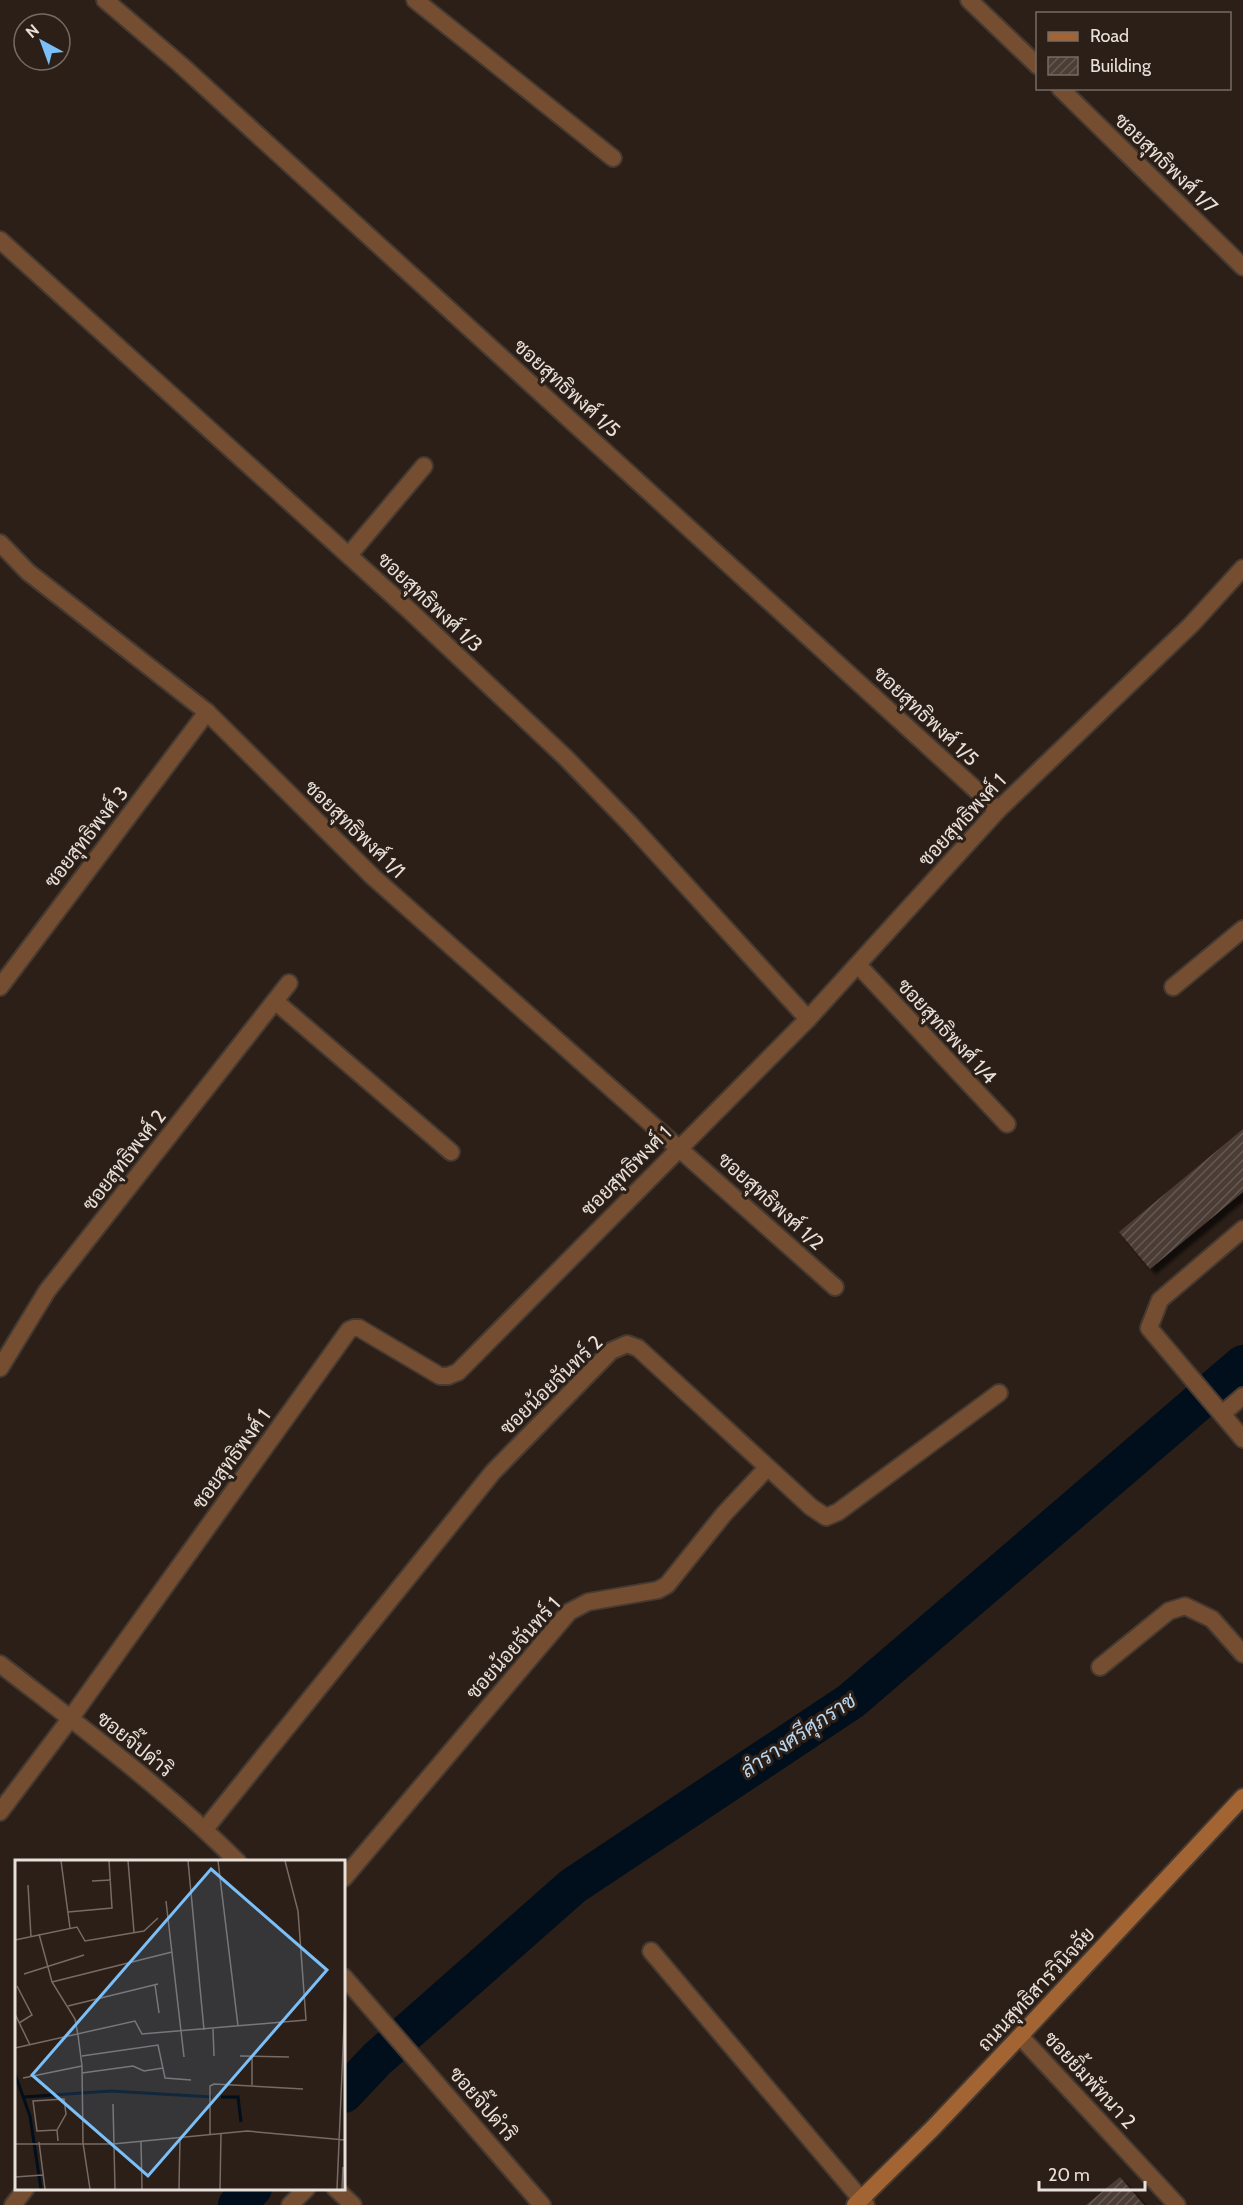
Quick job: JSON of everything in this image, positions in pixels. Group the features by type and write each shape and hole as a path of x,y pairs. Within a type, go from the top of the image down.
{"main road":[{"name":"ถนนสุทธิสารวินิจฉัย","path":"861,2203 1241,1805"}],"street":[{"name":"ซอยสุทธิพงศ์ 1/5","path":"105,0 181,64 998,810"},
{"path":"415,0 613,158"},
{"path":"969,0 1036,64"},
{"name":"ซอยสุทธิพงศ์ 1/7","path":"1062,90 1243,267"},
{"name":"ซอยสุทธิพงศ์ 1/3","path":"0,240 349,555 566,758 630,824 808,1019"},
{"path":"349,555 424,466"},
{"name":"ซอยสุทธิพงศ์ 1/1","path":"0,543 28,572 207,712 372,876 679,1147"},
{"name":"ซอยสุทธิพงศ์ 1","path":"0,1812 70,1719 349,1330 359,1328 440,1376 458,1372 808,1019 998,810 1191,625 1243,568"},
{"name":"ซอยสุทธิพงศ์ 3","path":"0,987 207,712"},
{"path":"1173,987 1243,929"},
{"name":"ซอยสุทธิพงศ์ 1/4","path":"858,965 1007,1124"},
{"name":"ซอยสุทธิพงศ์ 2","path":"0,1368 47,1292 289,983"},
{"path":"274,1001 451,1152"},
{"name":"ซอยสุทธิพงศ์ 1/2","path":"679,1147 835,1287"},
{"path":"1243,1229 1160,1300 1149,1328 1243,1439"},
{"name":"ซอยน้อยจันทร์ 2","path":"205,1828 493,1472 611,1351 627,1344 638,1348 767,1468 811,1507 826,1516 838,1512 999,1394"},
{"path":"1219,1411 1243,1396"},
{"name":"ซอยน้อยจันทร์ 1","path":"345,1877 569,1612 588,1602 658,1590 667,1585 724,1514 767,1468"},
{"path":"1100,1666 1169,1611 1185,1606 1212,1619 1243,1654"},
{"name":"ซอยจิ๊ปดำริ","path":"0,1664 205,1828 236,1860"},
{"path":"651,1951 861,2203"},
{"name":"ซอยจิ๊ปดำริ","path":"345,1978 542,2205"},
{"name":"ซอยยิ้มพัทนา 2","path":"1020,2036 1177,2205"},
{"path":"13,2205 24,2190"},
{"path":"290,2205 305,2190"},
{"path":"337,2190 353,2205"}],"building":[{"path":"1243,1129 1243,1192 1150,1269 1119,1232"},
{"path":"1120,2177 1144,2205 1086,2205"}],"waterway":[{"name":"ลำรางศรีศุภราช","path":"345,2093 377,2059 573,1886 851,1701 1243,1364"},
{"name":"ลำรางศรีศุภราช","path":"237,2205 251,2190"}]}
